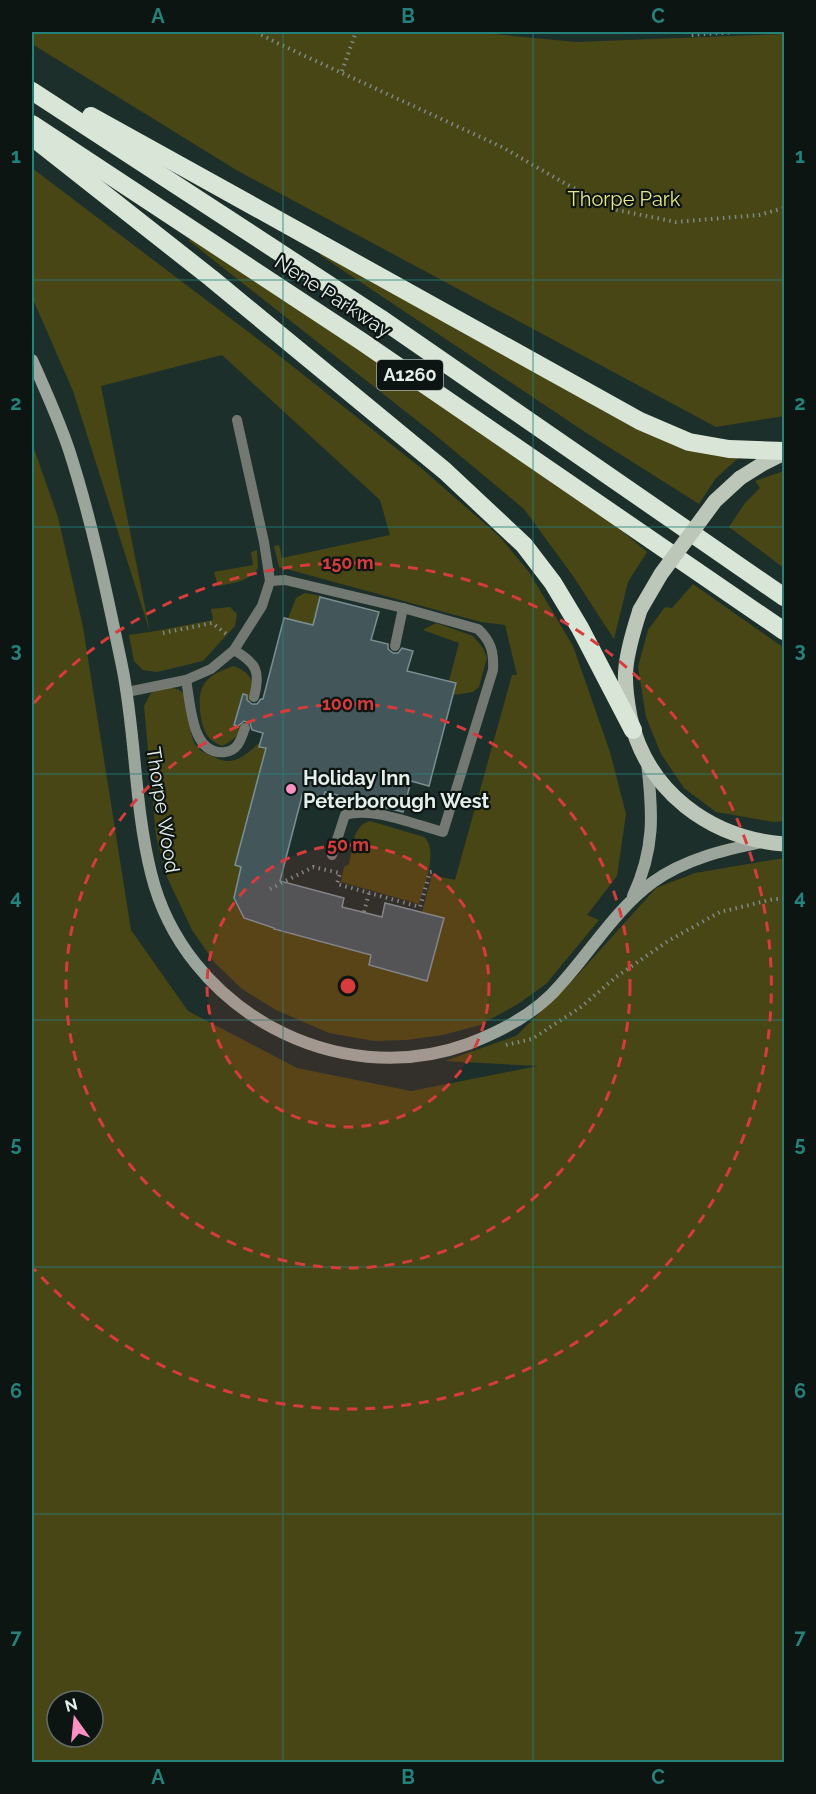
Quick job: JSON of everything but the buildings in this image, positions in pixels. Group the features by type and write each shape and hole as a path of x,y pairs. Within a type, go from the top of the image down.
{"highway":[{"path":"32,84 640,421 689,442 729,449 784,452"},
{"name":"Nene Parkway","path":"32,91 380,318 784,597"},
{"name":"Nene Parkway","path":"32,124 361,341 784,631"},
{"path":"32,137 211,278 445,471 524,545 554,583 633,730"}],"main road":[{"path":"784,452 740,478 715,501 661,574 640,610 630,639 626,669 626,700 633,730 647,761 676,799 695,814 724,830 762,842 784,844"}],"street":[{"name":"Thorpe Wood","path":"32,360 69,450 100,564 127,692 144,839 151,875 163,909 178,939 199,969 228,999 260,1022 322,1049 357,1056 395,1057 430,1054 467,1044 501,1030 532,1010 559,987 630,902 654,882 685,864 719,850 762,842"},
{"name":"Thorpe Wood","path":"630,902 643,875 650,846 652,809 647,761"}],"lane":[{"path":"127,692 186,680 211,669 234,650 262,606 270,581 264,542 237,420"},
{"path":"270,581 285,580 404,608 478,629 491,645 493,670 443,832 356,811 345,815 332,855"},
{"path":"395,646 404,608"},
{"path":"234,650 255,666 257,685 254,697"},
{"path":"186,680 197,736 207,748 219,753 231,752 240,742 245,728"}],"path":[{"path":"256,32 502,147 617,210 676,222 759,215 784,208"},
{"path":"342,71 356,32"},
{"path":"687,32 690,35 735,32"},
{"path":"270,889 313,867 340,873 337,884 420,907 430,872 436,871"},
{"path":"364,912 369,893"},
{"path":"500,1047 532,1039 581,1007 616,977 659,947 720,912 774,899 784,899"}],"green space":[{"name":"Thorpe Park","path":"32,32 473,32 576,42 784,34 784,416 716,427 238,171 32,44"},
{"path":"32,168 272,350 421,468 499,536 529,572 573,646 610,752 626,814 617,876 587,915 599,920 546,984 518,1004 480,1025 443,1035 407,1040 374,1041 329,1033 276,1010 242,989 214,962 192,930 167,877 156,836 144,706 151,693 171,688 182,692 188,704 192,736 199,749 205,753 229,761 245,755 260,742 259,747 269,749 236,865 241,867 234,898 244,918 275,928 275,930 371,955 369,966 427,981 444,918 422,912 432,875 455,880 512,675 517,675 505,625 481,622 279,567 274,546 279,545 282,558 390,535 380,500 222,355 101,386 150,632 73,391 32,297"},
{"path":"196,237 603,515 647,552 628,582 614,639 573,576 524,509 434,434 188,240"},
{"path":"323,250 632,421 743,454 716,478 699,504 585,432 320,255"},
{"path":"32,443 58,517 83,627 131,930 188,1011 297,1068 411,1091 538,1066 445,1061 516,1036 573,980 656,888 695,873 784,858 784,1762 32,1762"},
{"path":"784,471 784,568 729,527 745,503 760,488 755,481"},
{"path":"257,550 258,568 254,573 240,581 218,586 214,572 253,565 251,552"},
{"path":"693,584 784,648 784,821 774,822 716,812 684,788 661,754 646,717 638,667 648,630 665,607 672,608"},
{"path":"305,593 321,596 313,625 288,619 296,598"},
{"path":"230,607 237,614 235,626 203,661 157,672 143,670 134,661 129,635 213,620 211,609"},
{"path":"436,623 473,636 483,648 487,658 479,687 473,692 453,695 449,681 459,643 423,630"},
{"path":"234,666 249,676 253,685 247,714 240,731 237,736 222,746 212,740 205,731 200,696 209,678"},
{"path":"370,821 424,837 428,843 429,869 419,904 341,882 344,867 349,864 356,832"}],"place":[{"name":"Holiday Inn Peterborough West","path":"291,789"}]}
